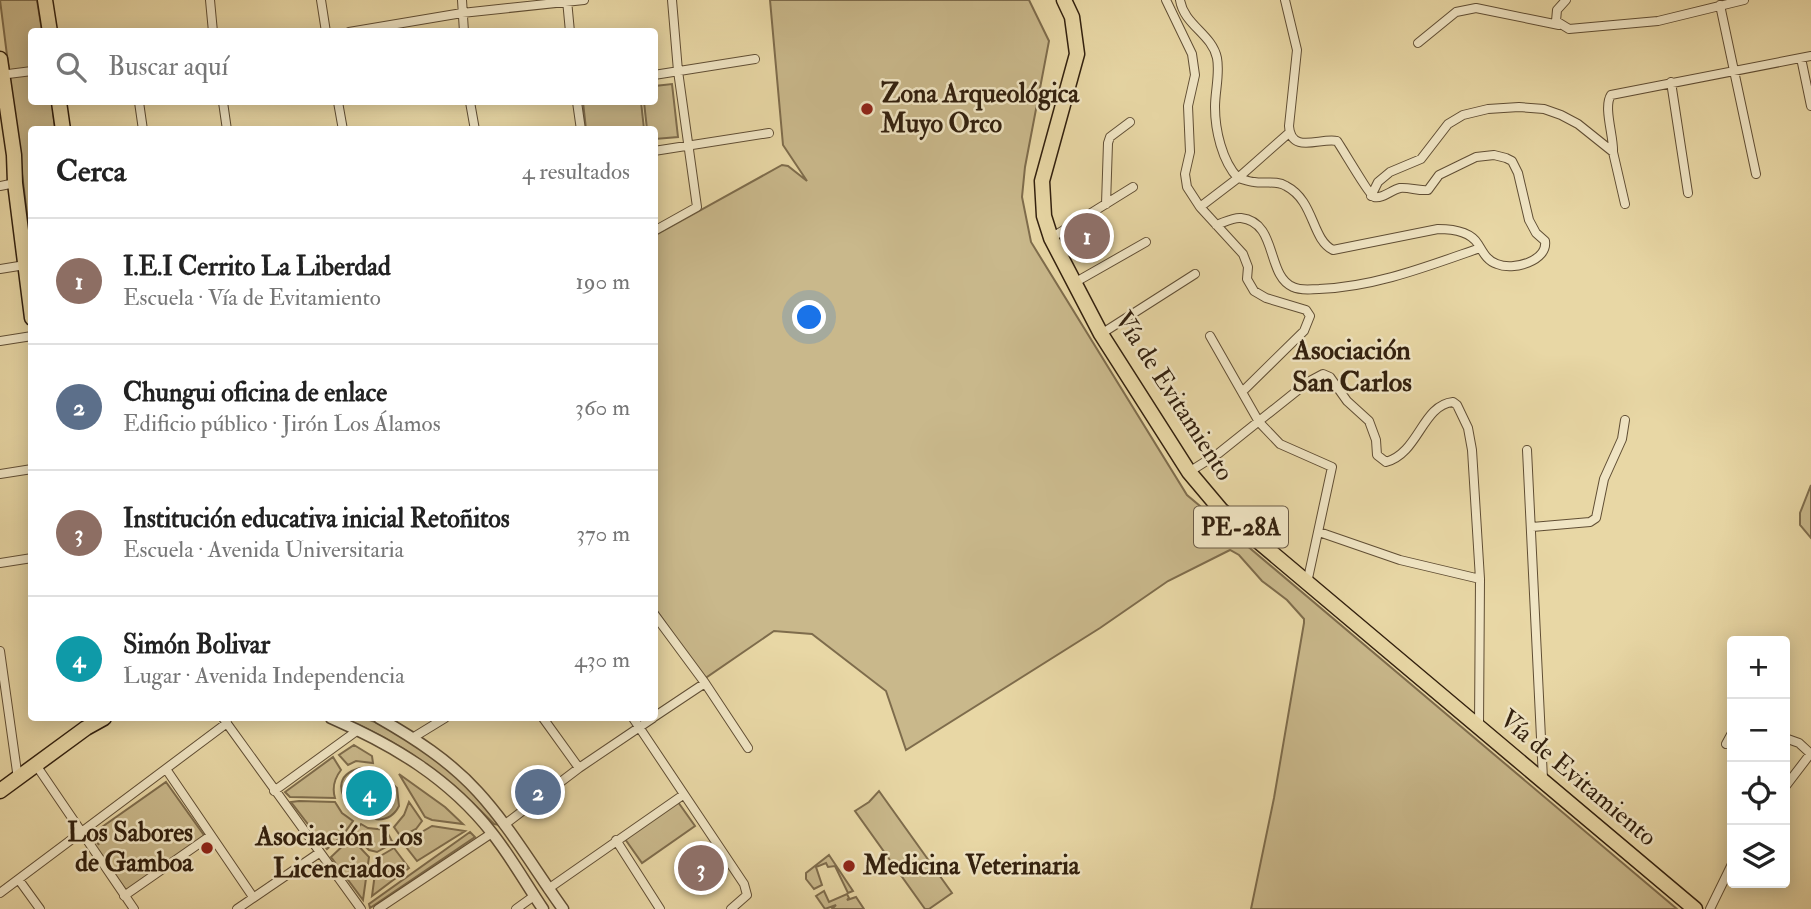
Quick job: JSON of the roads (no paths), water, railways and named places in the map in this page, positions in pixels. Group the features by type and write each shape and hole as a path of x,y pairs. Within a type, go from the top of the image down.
{"highway":[{"path":"46,0 50,28"},
{"name":"Vía de Evitamiento","path":"1064,0 1072,17 1077,54 1042,181 1044,216 1051,238 1101,334 1189,472 1222,510 1695,909"},
{"path":"0,59 14,155 28,292"},
{"path":"59,105 62,126"},
{"path":"0,791 36,765 84,723"}],"street":[{"path":"210,0 214,28"},
{"path":"321,0 325,28"},
{"path":"462,0 464,28"},
{"path":"373,28 462,13 584,0"},
{"path":"658,229 697,207 678,71 672,0"},
{"path":"1167,0 1192,54 1194,66 1194,83 1188,106 1190,152 1185,174 1187,187 1199,207 1243,254 1248,267 1247,279 1259,295 1306,310 1310,316 1304,331 1243,391"},
{"path":"1180,0 1185,16 1202,33 1217,57 1215,109 1227,163 1238,178 1253,183 1280,183 1287,186 1308,206 1322,242 1333,250 1438,229 1453,229 1469,235 1486,257 1496,264 1509,267 1541,256 1545,249 1545,241 1536,233 1529,220 1516,167 1506,158 1494,155 1476,157 1439,176 1428,190 1400,188 1381,197 1371,196"},
{"path":"1285,0 1297,50 1292,82 1290,132 1303,144 1331,139 1338,141 1371,196"},
{"path":"1560,25 1556,20 1557,10 1566,0"},
{"path":"1418,43 1463,9 1476,8 1569,29 1658,21 1744,0"},
{"path":"567,1 570,28"},
{"path":"1720,5 1756,174"},
{"path":"1625,204 1613,152 1614,141 1607,100 1611,96 1811,56"},
{"path":"1801,58 1811,106"},
{"path":"658,74 755,59"},
{"path":"1,75 28,72"},
{"path":"1671,82 1688,193"},
{"path":"139,105 142,126"},
{"path":"223,105 226,126"},
{"path":"339,105 342,126"},
{"path":"471,105 474,126"},
{"path":"577,105 580,126"},
{"path":"1371,196 1378,183 1391,172 1421,159 1448,124 1463,115 1489,109 1544,109 1578,124 1613,152"},
{"path":"1106,204 1108,143 1110,137 1130,122"},
{"path":"1199,207 1238,178 1290,132"},
{"path":"658,149 769,133"},
{"path":"0,186 15,183"},
{"path":"1051,238 1133,187"},
{"path":"1216,225 1238,218 1254,223 1264,233 1281,277 1289,285 1299,289 1337,288 1384,280 1480,248"},
{"path":"1074,283 1146,242"},
{"path":"0,269 24,265"},
{"path":"1101,334 1195,274"},
{"path":"1210,336 1259,422 1280,444 1332,467 1307,583"},
{"path":"0,341 28,337"},
{"path":"1189,472 1219,453 1308,382 1323,374 1330,377 1347,401 1368,421 1376,440 1377,455 1386,462 1404,454 1431,415 1446,403 1453,402 1457,405 1468,428 1472,450 1480,579 1479,726"},
{"path":"1532,527 1590,522 1597,518 1604,479 1622,439 1625,420"},
{"path":"1527,450 1543,779"},
{"path":"0,474 28,470"},
{"path":"1319,532 1401,560 1480,579"},
{"path":"0,563 28,559"},
{"path":"658,619 748,748"},
{"path":"0,651 18,779"},
{"path":"658,714 705,683"},
{"path":"0,893 224,721"},
{"path":"226,721 361,909"},
{"path":"338,721 409,757 458,794 492,833 544,909"},
{"path":"385,721 414,737 477,791 563,909"},
{"path":"414,737 440,721"},
{"path":"545,721 579,768"},
{"path":"635,721 744,884 747,895 732,909"},
{"path":"504,825 579,768 648,721"},
{"path":"0,726 11,724"},
{"path":"274,791 358,730"},
{"path":"1790,739 1811,753 1790,780"},
{"path":"36,765 134,909"},
{"path":"166,768 253,897"},
{"path":"548,888 683,795"},
{"path":"378,909 492,833"},
{"path":"124,895 210,836"},
{"path":"616,840 660,909"},
{"path":"237,909 319,853"},
{"path":"1710,909 1727,874"},
{"path":"19,880 40,909"},
{"path":"516,909 534,896"}],"place":[{"name":"Zona Arqueológica Muyo Orco","path":"867,109"},
{"name":"I.E.I Cerrito La Liberdad","path":"1087,236"},
{"name":"Chungui oficina de enlace","path":"538,792"},
{"name":"Simón Bolivar","path":"369,793"},
{"name":"Los Sabores de Gamboa","path":"207,848"},
{"name":"Medicina Veterinaria","path":"849,866"},
{"name":"Institución educativa inicial Retoñitos","path":"701,868"}],"district":[{"name":"Asociación San Carlos","path":"1352,366"},
{"name":"Asociación Los Licenciados","path":"339,852"}]}
